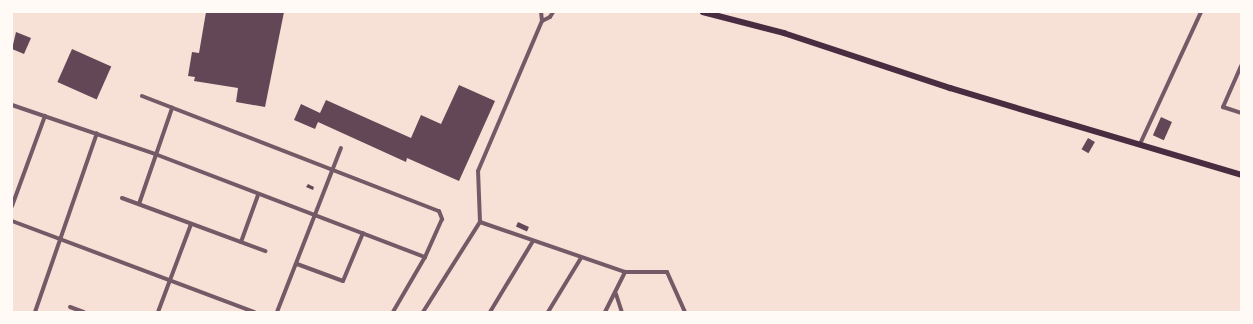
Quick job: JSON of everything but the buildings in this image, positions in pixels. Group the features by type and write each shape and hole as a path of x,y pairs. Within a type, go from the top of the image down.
{"main road":[{"path":"703,12 784,33 950,88 1241,175"}],"street":[{"path":"423,312 480,222 481,207 477,186 478,171 542,21 541,12"},
{"path":"542,21 550,17 553,12"},
{"path":"1140,144 1201,12"},
{"path":"1241,66 1222,107 1241,114"},
{"path":"142,96 439,211 442,219 425,257 394,312"},
{"path":"12,105 155,154 425,257"},
{"path":"139,204 172,108"},
{"path":"12,206 45,116"},
{"path":"34,312 97,134"},
{"path":"277,312 316,216 341,148"},
{"path":"241,242 258,194"},
{"path":"122,198 265,251"},
{"path":"12,221 254,312"},
{"path":"480,222 580,258 625,272 667,272 685,312"},
{"path":"158,312 191,224"},
{"path":"297,264 343,280 363,233"},
{"path":"490,312 533,241"},
{"path":"548,312 580,258"},
{"path":"605,312 616,294 625,272"},
{"path":"616,294 622,312"},
{"path":"70,307 84,312"}]}
